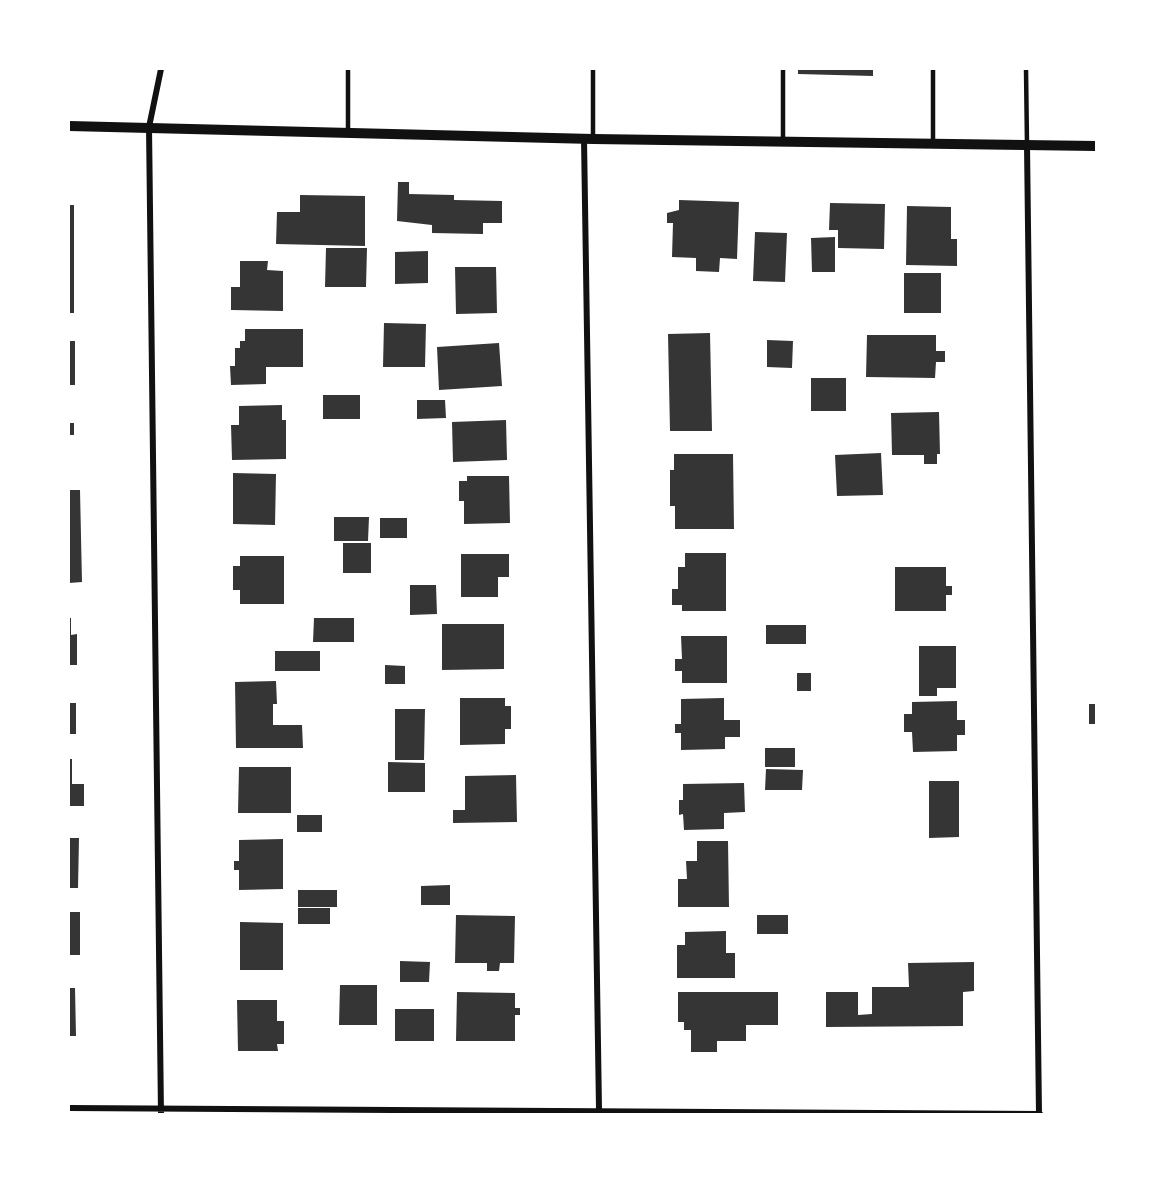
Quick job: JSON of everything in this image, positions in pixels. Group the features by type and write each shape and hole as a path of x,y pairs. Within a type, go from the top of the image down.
{"street":[{"path":"161,69 149,127 161,1112"},
{"path":"69,126 588,139 1096,146"},
{"path":"588,139 599,1109"},
{"path":"69,1107 161,1112 599,1109 1040,1114 1027,145"}],"lane":[{"path":"348,69 348,133"},
{"path":"588,139 593,69"},
{"path":"783,69 783,142"},
{"path":"933,69 933,144"},
{"path":"1026,69 1027,145"}],"building":[{"path":"798,69 873,69 873,76 798,74"},
{"path":"398,182 409,182 409,194 454,195 454,200 502,201 502,223 483,223 483,234 432,233 432,225 397,221"},
{"path":"300,195 365,196 365,246 276,244 277,212 300,212"},
{"path":"679,200 739,202 737,259 720,258 719,272 696,271 696,258 672,257 673,223 667,223 667,213 679,210"},
{"path":"830,203 885,204 884,249 838,248 838,230 829,230"},
{"path":"69,205 74,205 74,313 69,313"},
{"path":"907,206 951,207 951,239 957,239 957,266 906,265"},
{"path":"755,232 787,233 785,282 753,281"},
{"path":"835,237 835,272 812,272 811,238"},
{"path":"326,248 367,248 366,287 325,287"},
{"path":"428,251 428,283 395,284 395,252"},
{"path":"240,261 268,261 267,270 283,271 283,311 231,310 231,287 240,287"},
{"path":"455,267 496,267 497,313 456,314"},
{"path":"904,273 941,273 941,313 904,313"},
{"path":"384,323 426,324 425,367 383,367"},
{"path":"245,329 303,329 303,367 266,367 266,384 231,385 230,366 235,366 235,348 240,348 240,341 245,341"},
{"path":"710,333 712,431 670,431 668,334"},
{"path":"867,335 936,335 936,351 945,351 945,362 936,362 935,378 866,377"},
{"path":"767,340 793,341 792,368 767,367"},
{"path":"69,341 75,341 75,385 69,385"},
{"path":"499,343 502,386 439,390 437,347"},
{"path":"811,378 846,378 846,411 811,411"},
{"path":"323,395 360,395 360,419 323,419"},
{"path":"417,400 445,400 446,418 417,419"},
{"path":"282,405 282,420 286,420 286,459 232,460 231,425 239,425 239,406"},
{"path":"939,412 940,454 937,454 937,464 924,464 924,455 892,455 891,413"},
{"path":"506,420 507,460 453,462 452,422"},
{"path":"69,423 74,423 74,435 69,435"},
{"path":"881,453 883,495 837,496 835,455"},
{"path":"674,454 733,454 734,529 675,529 675,506 670,506 670,470 674,470"},
{"path":"233,473 276,474 275,525 233,524"},
{"path":"467,476 509,476 510,523 464,524 464,501 459,501 459,481 467,481"},
{"path":"69,490 80,490 82,582 69,583"},
{"path":"334,517 369,517 368,541 334,541"},
{"path":"380,518 407,518 407,538 380,538"},
{"path":"343,543 371,543 371,573 343,573"},
{"path":"685,553 726,553 726,611 682,611 682,605 672,605 672,589 678,589 678,567 685,567"},
{"path":"461,554 509,554 509,577 498,577 498,597 461,597"},
{"path":"240,556 284,556 284,604 240,604 240,590 233,590 233,566 240,566"},
{"path":"895,567 946,567 946,586 952,586 952,595 946,595 946,611 895,611"},
{"path":"410,585 436,585 437,614 410,615"},
{"path":"69,618 71,618 71,635 77,634 77,665 69,665"},
{"path":"314,618 354,618 354,642 313,642"},
{"path":"442,624 504,624 504,669 442,670"},
{"path":"766,625 806,625 806,644 766,644"},
{"path":"681,636 727,636 727,683 682,683 682,671 675,671 675,659 682,659"},
{"path":"919,646 956,646 956,688 937,688 937,696 919,696"},
{"path":"275,651 320,651 320,671 275,671"},
{"path":"385,665 405,666 405,684 385,684"},
{"path":"797,673 811,673 811,691 797,691"},
{"path":"276,681 277,704 273,704 273,725 302,725 303,748 236,748 235,682"},
{"path":"460,698 505,698 505,706 511,706 511,729 505,729 505,744 460,745"},
{"path":"724,698 724,720 740,720 740,737 725,737 725,749 681,750 681,733 675,733 675,724 681,724 681,699"},
{"path":"957,701 957,720 965,720 965,735 957,735 957,751 913,752 912,732 904,732 904,714 912,714 912,702"},
{"path":"69,703 76,703 76,734 69,734"},
{"path":"1089,704 1096,704 1096,724 1089,724"},
{"path":"395,709 425,709 424,760 395,760"},
{"path":"765,748 795,748 795,767 765,767"},
{"path":"69,759 72,759 72,784 84,784 84,806 69,806"},
{"path":"388,762 425,763 425,792 388,792"},
{"path":"239,767 291,767 291,813 238,813"},
{"path":"766,769 803,770 802,790 765,790"},
{"path":"516,775 517,822 453,823 453,810 465,810 465,776"},
{"path":"929,781 959,781 959,837 929,838"},
{"path":"744,783 745,812 724,813 724,829 684,830 683,814 679,815 679,800 683,800 683,784"},
{"path":"297,815 322,815 322,832 297,832"},
{"path":"69,838 79,838 78,888 69,888"},
{"path":"283,839 283,889 239,890 239,870 234,870 234,861 239,861 239,840"},
{"path":"697,841 728,841 729,907 678,907 678,879 687,879 686,861 697,861"},
{"path":"450,885 450,905 421,905 421,886"},
{"path":"298,890 337,890 337,907 298,907"},
{"path":"298,908 330,908 330,924 298,924"},
{"path":"69,912 80,912 80,955 69,955"},
{"path":"456,915 515,916 514,963 500,963 499,971 487,971 487,963 455,963"},
{"path":"757,915 788,915 788,934 757,934"},
{"path":"240,922 283,923 283,970 240,970"},
{"path":"726,931 726,953 735,953 735,978 677,978 677,945 685,945 685,932"},
{"path":"400,961 430,962 429,982 400,982"},
{"path":"974,962 974,991 963,992 963,1026 826,1027 826,992 858,992 858,1015 872,1014 872,987 909,987 908,963"},
{"path":"340,985 377,985 377,1025 339,1025"},
{"path":"69,988 75,988 76,1036 69,1036"},
{"path":"457,992 515,993 515,1008 520,1008 520,1015 515,1015 515,1041 456,1041"},
{"path":"678,992 778,992 778,1025 746,1025 746,1041 717,1041 717,1052 691,1052 691,1030 684,1030 684,1022 678,1022"},
{"path":"237,1000 277,1000 277,1021 284,1021 284,1044 277,1044 278,1051 238,1051"},
{"path":"395,1009 434,1009 434,1041 395,1041"}]}
